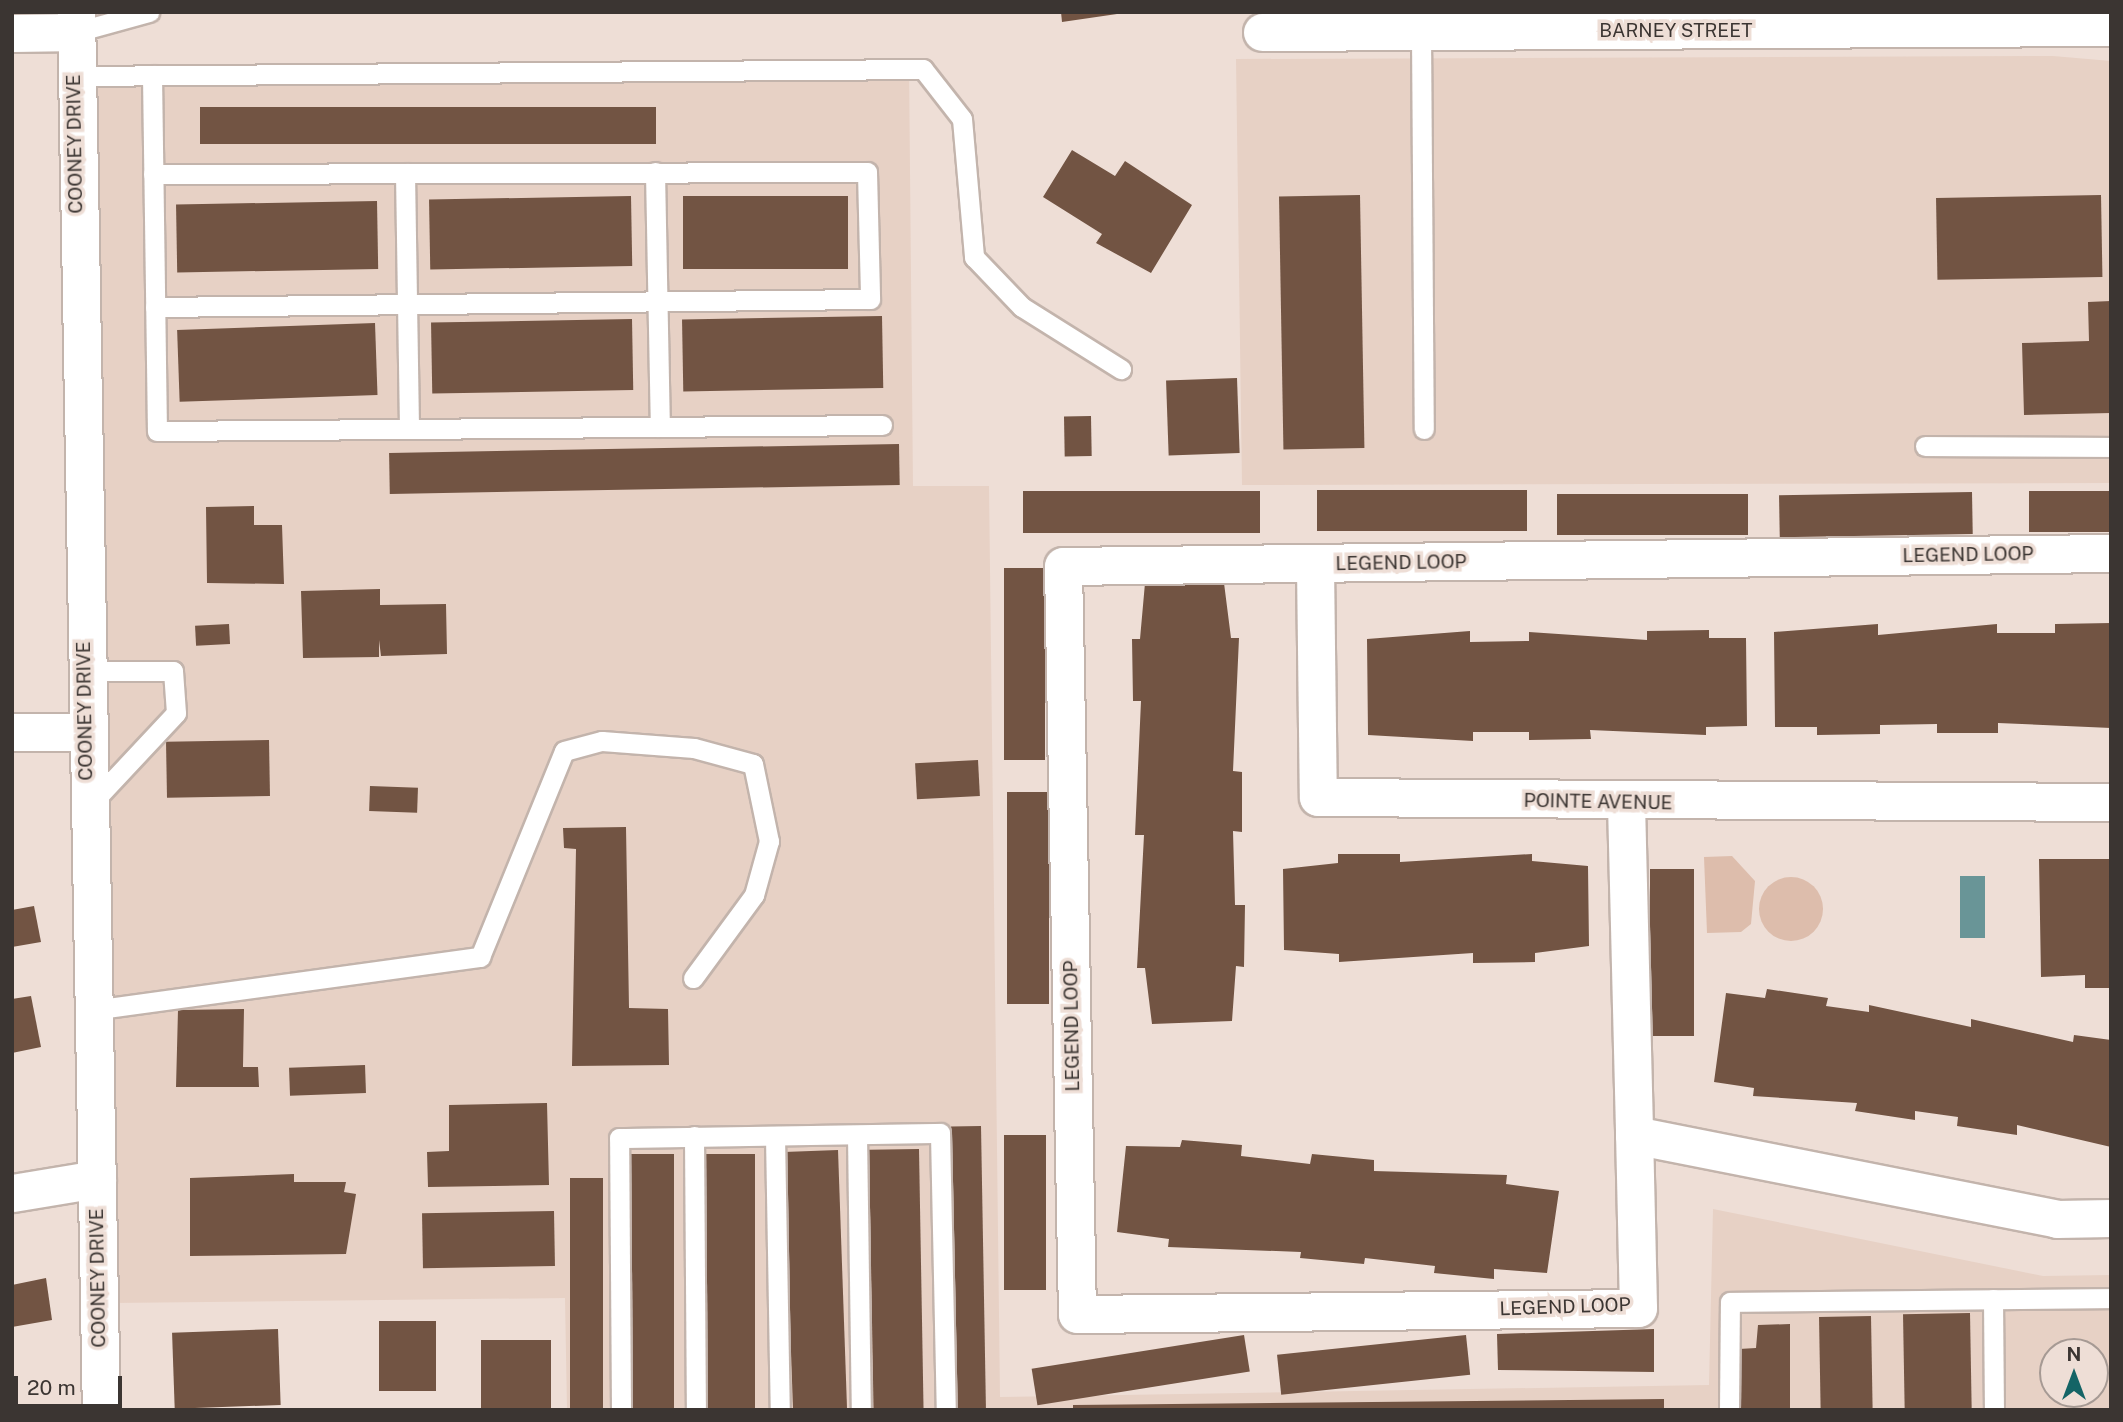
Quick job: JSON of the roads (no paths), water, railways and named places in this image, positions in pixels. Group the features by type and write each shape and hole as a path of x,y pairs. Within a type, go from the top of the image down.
{"street":[{"path":"12,33 76,22"},
{"name":"COONEY DRIVE","path":"76,22 74,76 85,732 101,1410"},
{"name":"BARNEY STREET","path":"1262,32 1420,32 1533,22 2104,30"},
{"name":"LEGEND LOOP","path":"1634,1135 1638,1308 1077,1314 1063,566 1315,565 2111,552"},
{"name":"POINTE AVENUE","path":"1315,565 1318,797 1626,803 2111,802"},
{"path":"12,732 85,732"},
{"path":"1626,803 1634,1135 2057,1219 2111,1218"},
{"path":"12,1193 97,1180"}],"lane":[{"path":"76,22 149,12"},
{"path":"1420,32 1424,429"},
{"path":"74,76 923,69 962,119 974,257 1022,307 1121,369"},
{"path":"152,75 157,431 882,425"},
{"path":"153,174 867,172 870,299 155,307"},
{"path":"405,173 409,429"},
{"path":"655,173 660,427"},
{"path":"1925,446 2111,447"},
{"path":"84,671 173,671 176,713 87,808"},
{"path":"92,1010 480,957 564,751 602,741 694,748 753,764 769,841 754,895 693,978"},
{"path":"621,1410 619,1138 940,1133 946,1410"},
{"path":"857,1135 862,1410"},
{"path":"694,1136 696,1410"},
{"path":"775,1136 780,1410"},
{"path":"1729,1410 1730,1302 2111,1298"},
{"path":"1993,1299 1994,1410"}],"water":[{"path":"1960,876 1985,876 1985,938 1960,938"}]}
